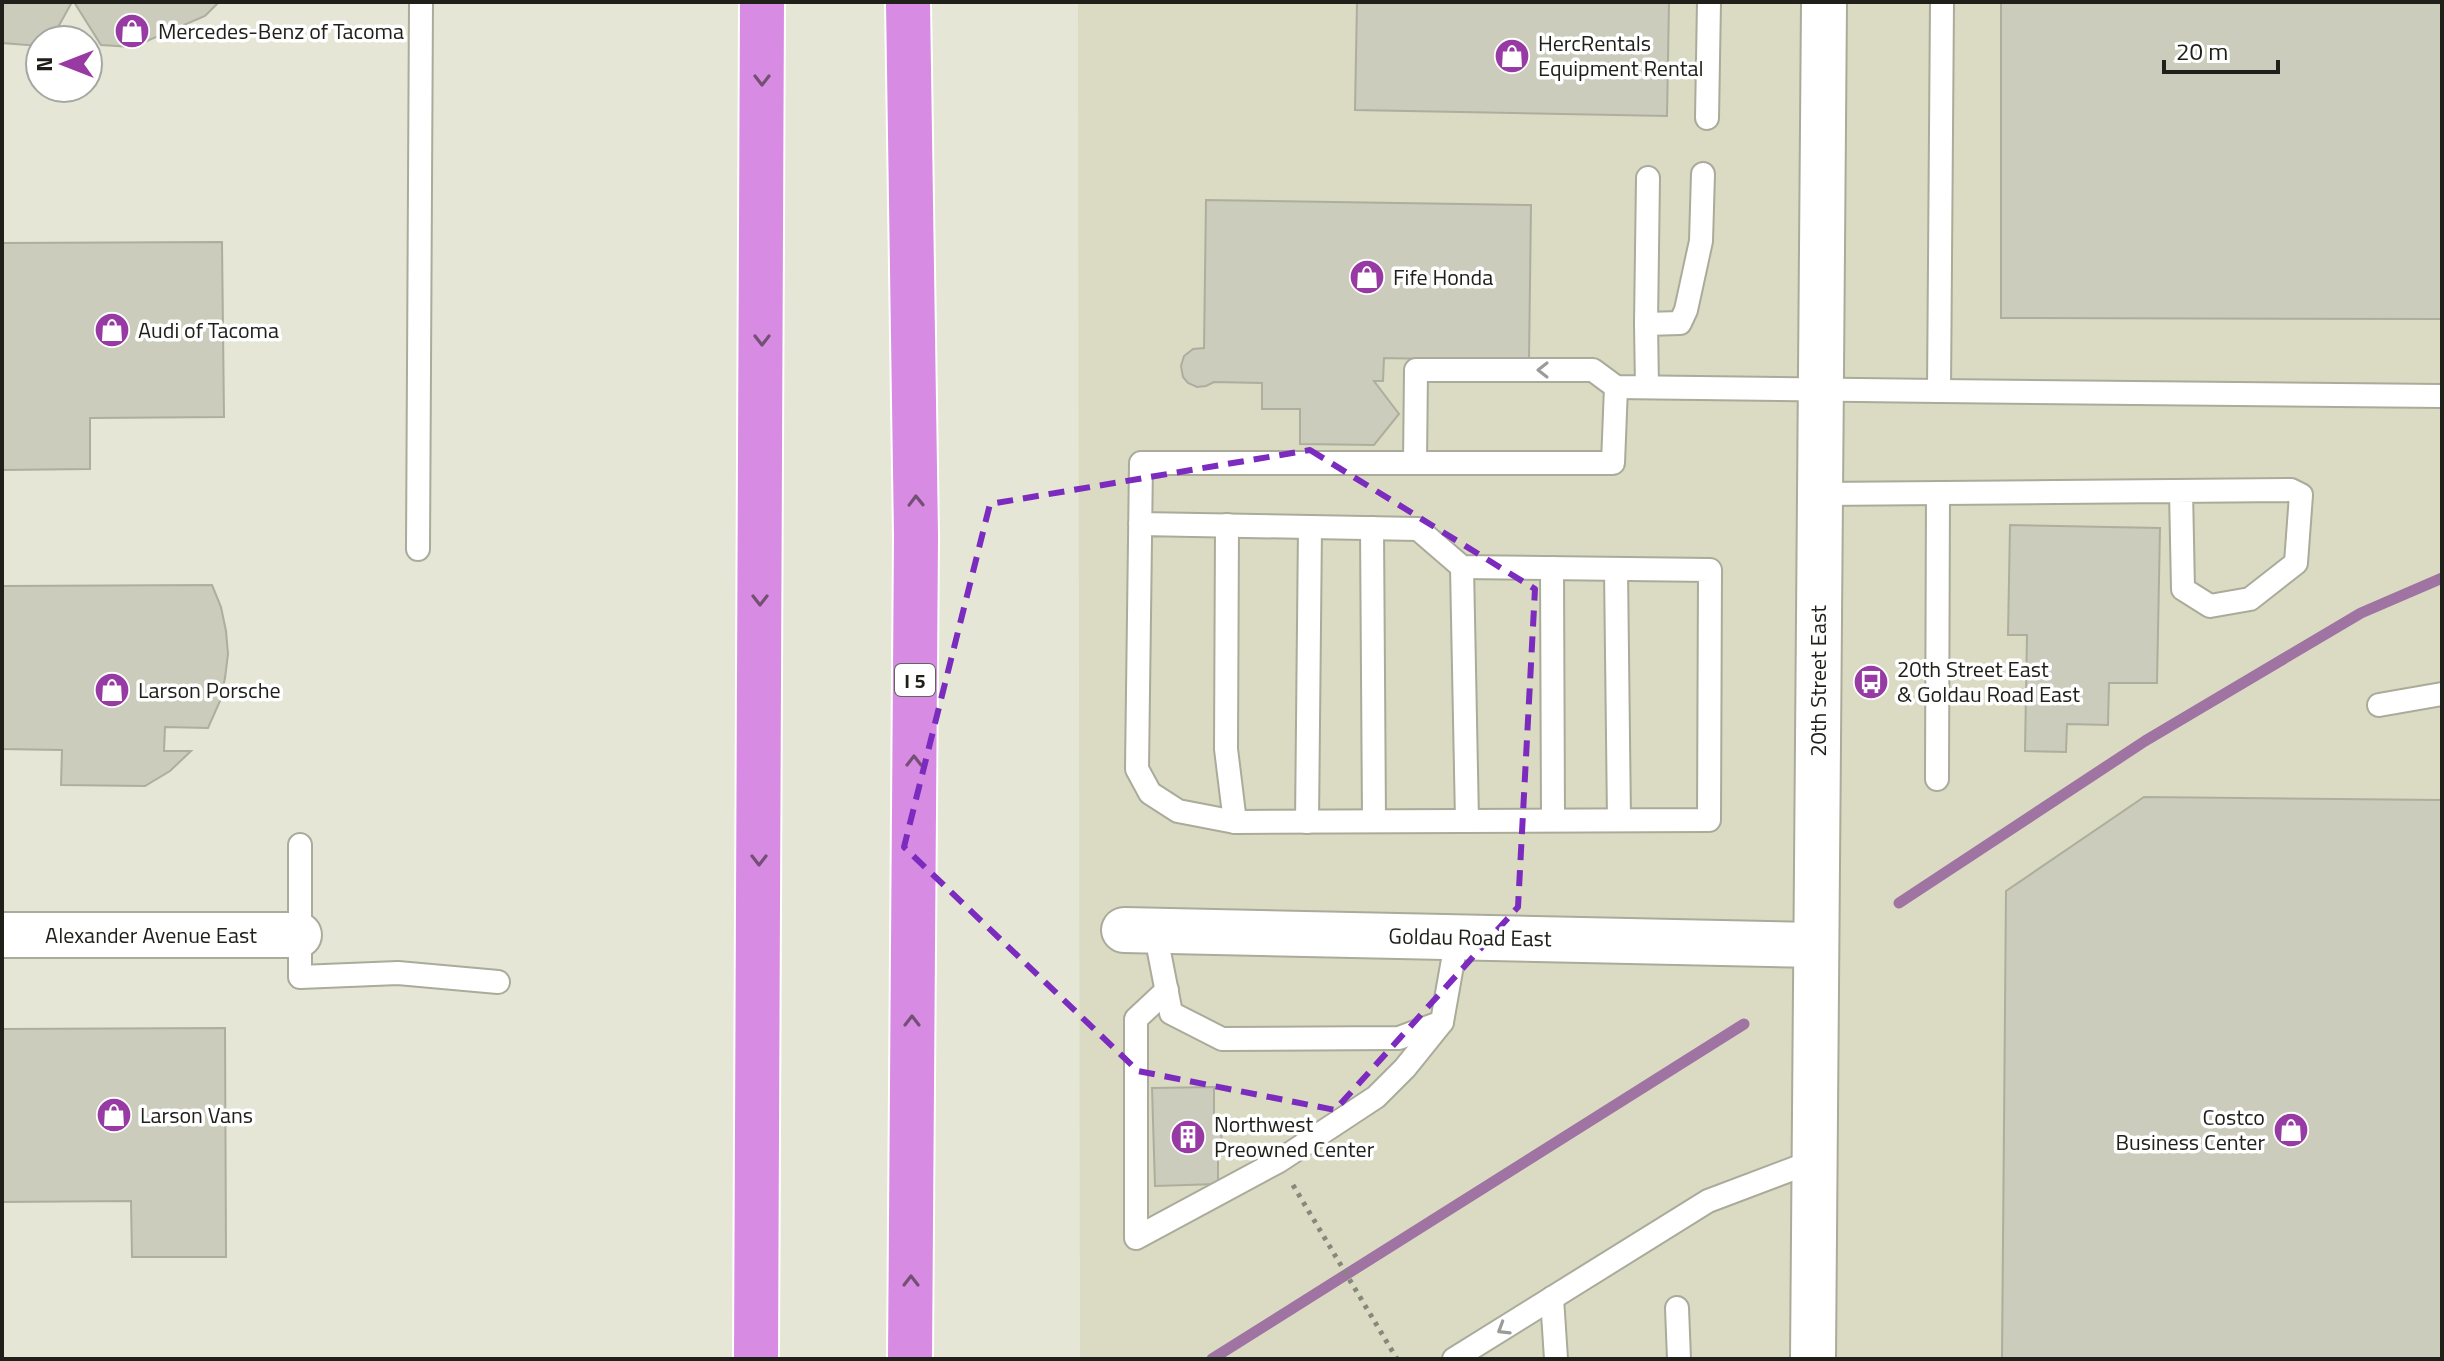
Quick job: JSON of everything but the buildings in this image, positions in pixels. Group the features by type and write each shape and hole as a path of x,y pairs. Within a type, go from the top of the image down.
{"highway":[{"path":"756,1359 762,2"},
{"name":"I 5","path":"908,2 916,536 910,1359"}],"main road":[{"name":"20th Street East","path":"1813,1359 1824,2"},
{"name":"Goldau Road East","path":"1139,930 1816,945"},
{"name":"Alexander Avenue East","path":"2,935 299,935"}],"lane":[{"path":"418,549 421,2"},
{"path":"1707,118 1709,2"},
{"path":"1939,391 1942,2"},
{"path":"1646,324 1680,323 1686,310 1701,241 1703,174"},
{"path":"1647,387 1648,178"},
{"path":"1415,463 1416,370 1593,370 1616,387 2442,396"},
{"path":"1140,524 1418,529 1462,567 1710,570 1709,820 1235,822 1178,811 1150,793 1137,769 1140,524 1141,463 1613,463 1616,387"},
{"path":"1820,494 2291,490 2301,495 2296,563 2250,599 2210,606 2183,589 2181,491"},
{"path":"1937,779 1938,493"},
{"path":"1227,525 1226,749 1235,822"},
{"path":"1307,822 1310,527"},
{"path":"1372,528 1374,821"},
{"path":"1462,567 1467,821"},
{"path":"1552,568 1553,820"},
{"path":"1616,569 1619,820"},
{"path":"2379,705 2442,694"},
{"path":"300,845 300,977 398,973 498,982"},
{"path":"1139,930 1167,990 1171,1013 1222,1039 1399,1038 1442,1022"},
{"path":"1167,990 1136,1019 1136,1238 1279,1161 1376,1097 1405,1068 1442,1022 1457,937"},
{"path":"1454,1359 1708,1201 1814,1161"},
{"path":"1552,1298 1556,1359"},
{"path":"1677,1308 1679,1359"}],"path":[{"path":"1279,1161 1397,1359"}],"highlighted area":[{"path":"1310,450 1535,589 1518,907 1335,1110 1138,1071 904,847 990,504"}],"shaded area":[{"path":"1078,2 2442,2 2442,1359 1080,1359"}],"waterway":[{"path":"1899,903 2145,741 2361,613 2442,578"},
{"path":"1212,1359 1744,1024"}],"place":[{"name":"Mercedes-Benz of Tacoma","path":"132,31"},
{"name":"HercRentals Equipment Rental","path":"1512,56"},
{"name":"Fife Honda","path":"1367,277"},
{"name":"Audi of Tacoma","path":"112,330"},
{"name":"20th Street East & Goldau Road East","path":"1871,682"},
{"name":"Larson Porsche","path":"112,690"},
{"name":"Larson Vans","path":"114,1115"},
{"name":"Costco Business Center","path":"2291,1130"},
{"name":"Northwest Preowned Center","path":"1188,1137"}]}
